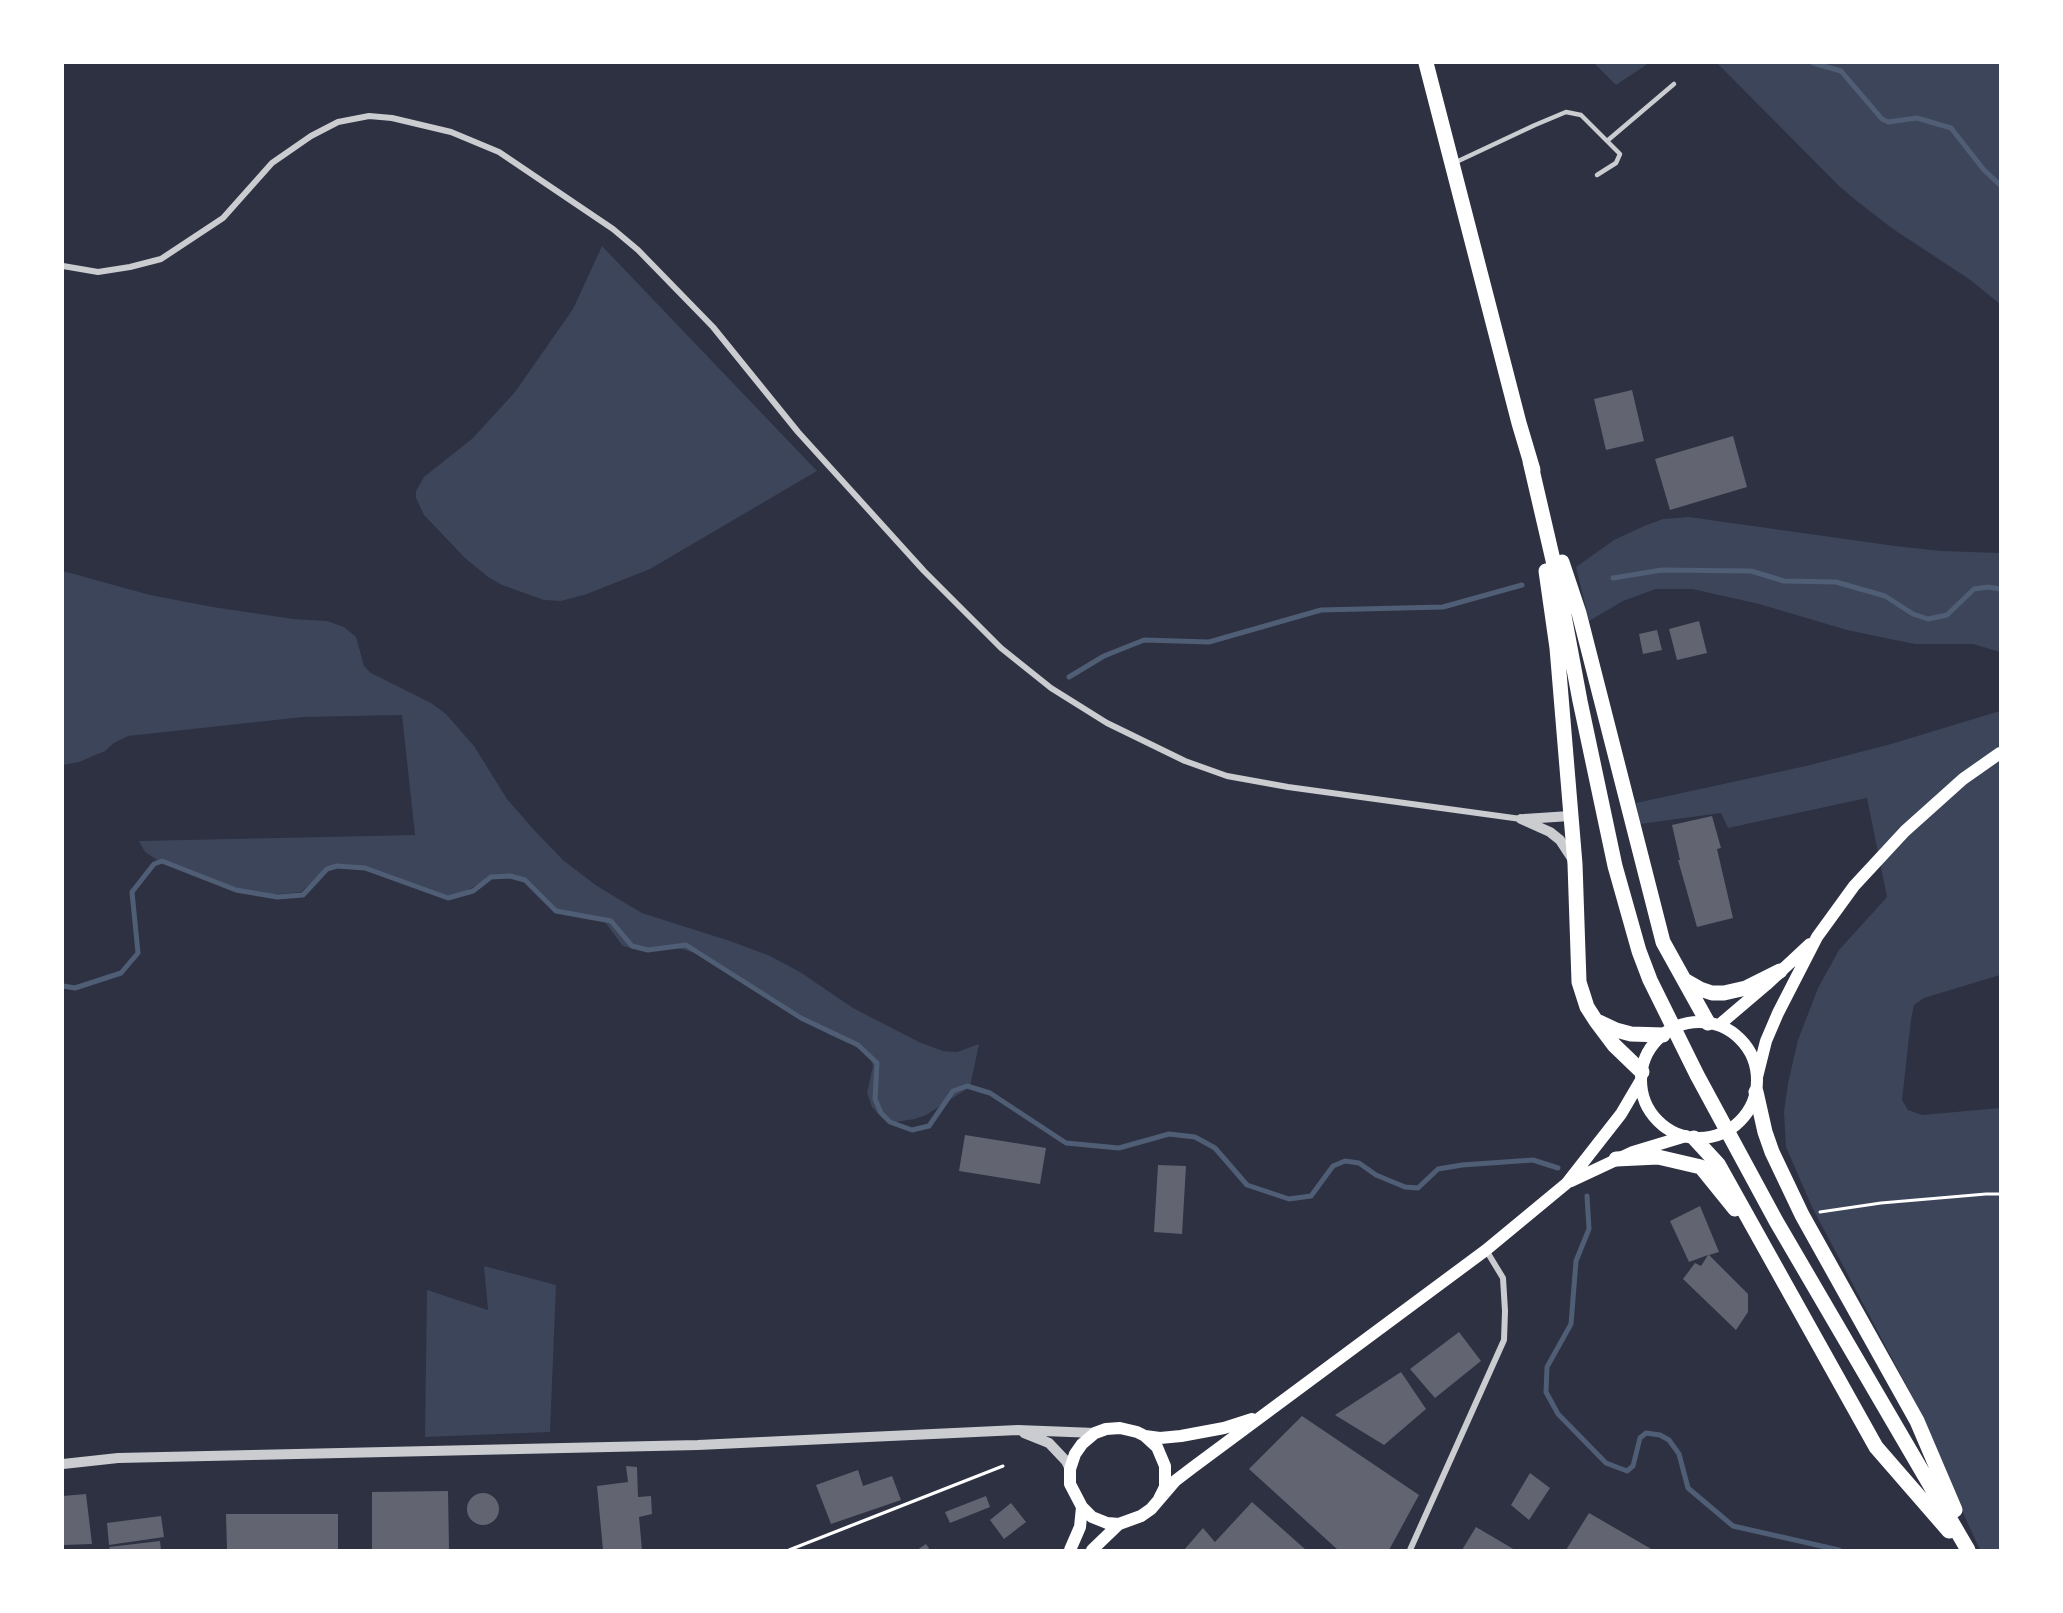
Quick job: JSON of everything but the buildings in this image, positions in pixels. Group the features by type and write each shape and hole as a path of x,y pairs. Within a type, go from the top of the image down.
{"main road":[{"path":"1426,63 1530,461 1556,573 1615,866 1639,951 1650,980 1697,1075 1776,1221 1967,1550"},
{"path":"1530,461 1557,648 1575,864 1579,982 1587,1007 1614,1045 1642,1076 1646,1104 1656,1118 1667,1128 1690,1137 1707,1149 1718,1164 1876,1447 1956,1529"},
{"path":"1530,461 1579,613 1663,942 1684,980 1713,1024"},
{"path":"1567,1183 1646,1147 1690,1137 1713,1136 1731,1129 1741,1120 1752,1104 1766,1041 1817,937 1854,886 1905,831 1963,779 2000,753"},
{"path":"1713,1024 1780,971 1817,937"},
{"path":"1684,980 1712,993 1724,993 1746,988 1780,971"},
{"path":"1596,1021 1623,1032 1663,1035"},
{"path":"1092,1550 1119,1524 1141,1516 1151,1509 1175,1481 1486,1250 1567,1183 1620,1114 1642,1076 1650,1050 1663,1035 1684,1024 1713,1024 1732,1032 1743,1042 1753,1057 1765,1132 1772,1152 1802,1215 1917,1421 1956,1529"},
{"path":"1616,1159 1658,1157 1701,1167 1760,1240"},
{"path":"1145,1436 1160,1438 1192,1435 1262,1416"},
{"path":"1119,1524 1107,1523 1092,1516 1082,1507 1070,1484 1070,1469 1075,1454 1082,1444 1095,1433 1120,1428 1145,1436 1157,1447 1165,1466 1165,1487 1159,1499"},
{"path":"1070,1550 1080,1527 1082,1507"}],"street":[{"path":"63,266 98,272 162,259 223,218 272,163 311,136 338,122 369,116 381,117 451,132 499,152 613,229 638,250 713,327 798,432 924,571 1001,648 1051,688 1107,723 1185,761 1227,776 1288,787 1521,819 1570,816"},
{"path":"1521,819 1550,832 1560,840 1575,864"},
{"path":"1410,1550 1504,1340 1503,1278 1486,1250"},
{"path":"63,1464 118,1458 698,1445 1018,1430 1095,1433"},
{"path":"1018,1430 1048,1443 1066,1461 1070,1469"}],"lane":[{"path":"1607,141 1674,84"},
{"path":"1452,164 1566,112 1581,115 1620,154 1616,163 1597,175"}],"path":[{"path":"1802,1215 1881,1203 2000,1194"},
{"path":"789,1550 1003,1466"}],"shaded area":[{"path":"1594,63 1649,63 1616,85"},
{"path":"1717,63 2000,63 2000,304 1969,279 1893,229 1839,186"},
{"path":"602,246 817,471 650,569 587,594 561,601 544,600 502,585 465,558 424,515 416,498 416,491 424,477 473,438 515,392 573,309"},
{"path":"1689,517 1895,546 1941,551 2000,553 2000,652 1973,644 1915,644 1885,638 1847,630 1759,604 1692,589 1656,589 1623,601 1589,621 1576,567 1614,540 1644,526 1663,519"},
{"path":"63,571 150,595 293,619 327,621 344,627 356,637 364,666 371,673 431,703 446,714 474,746 507,799 535,831 563,860 597,886 642,913 770,956 800,972 853,1008 919,1042 943,1051 957,1052 979,1044 970,1087 926,1115 915,1119 896,1122 878,1114 872,1107 867,1093 873,1066 869,1055 863,1049 830,1035 695,953 669,945 656,949 626,947 599,918 559,912 550,907 532,887 510,876 485,880 466,891 444,895 431,893 363,870 337,865 324,871 301,892 270,895 221,886 162,863 145,852 139,841 415,835 402,715 303,717 128,736 105,751 79,762 63,765"},
{"path":"2000,711 2000,975 1924,998 1914,1005 1902,1100 1908,1110 1922,1115 2000,1108 2000,1550 1980,1550 1948,1480 1924,1419 1812,1207 1786,1147 1784,1112 1788,1083 1798,1040 1818,988 1839,950 1887,897 1867,798 1728,828 1721,813 1640,824 1636,803 1806,766 1891,744"},
{"path":"484,1266 556,1285 550,1432 425,1437 427,1290 488,1310"}],"waterway":[{"path":"1813,63 1841,71 1882,119 1888,122 1917,118 1951,128 1984,170 2000,185"},
{"path":"1613,578 1662,570 1751,571 1784,581 1836,582 1885,596 1913,614 1928,619 1947,615 1974,589 1988,587 2000,589"},
{"path":"1069,677 1104,656 1144,640 1209,642 1321,610 1443,607 1522,585"},
{"path":"63,986 75,988 121,973 138,953 132,892 154,864 162,861 236,890 277,897 303,895 327,869 337,866 365,868 448,898 473,891 491,877 510,876 525,880 556,911 611,921 632,946 648,950 686,945 801,1018 858,1045 877,1063 875,1099 881,1113 890,1122 912,1130 929,1126 953,1091 967,1086 990,1093 1066,1143 1119,1148 1169,1134 1195,1137 1215,1148 1247,1185 1289,1199 1311,1196 1333,1166 1345,1161 1359,1163 1376,1175 1405,1187 1418,1188 1438,1169 1462,1165 1533,1160 1558,1168"},
{"path":"1587,1196 1589,1229 1576,1261 1571,1324 1547,1367 1546,1392 1558,1414 1606,1463 1627,1471 1633,1466 1640,1438 1646,1433 1660,1435 1669,1440 1679,1454 1688,1488 1733,1526 1839,1550"}]}
